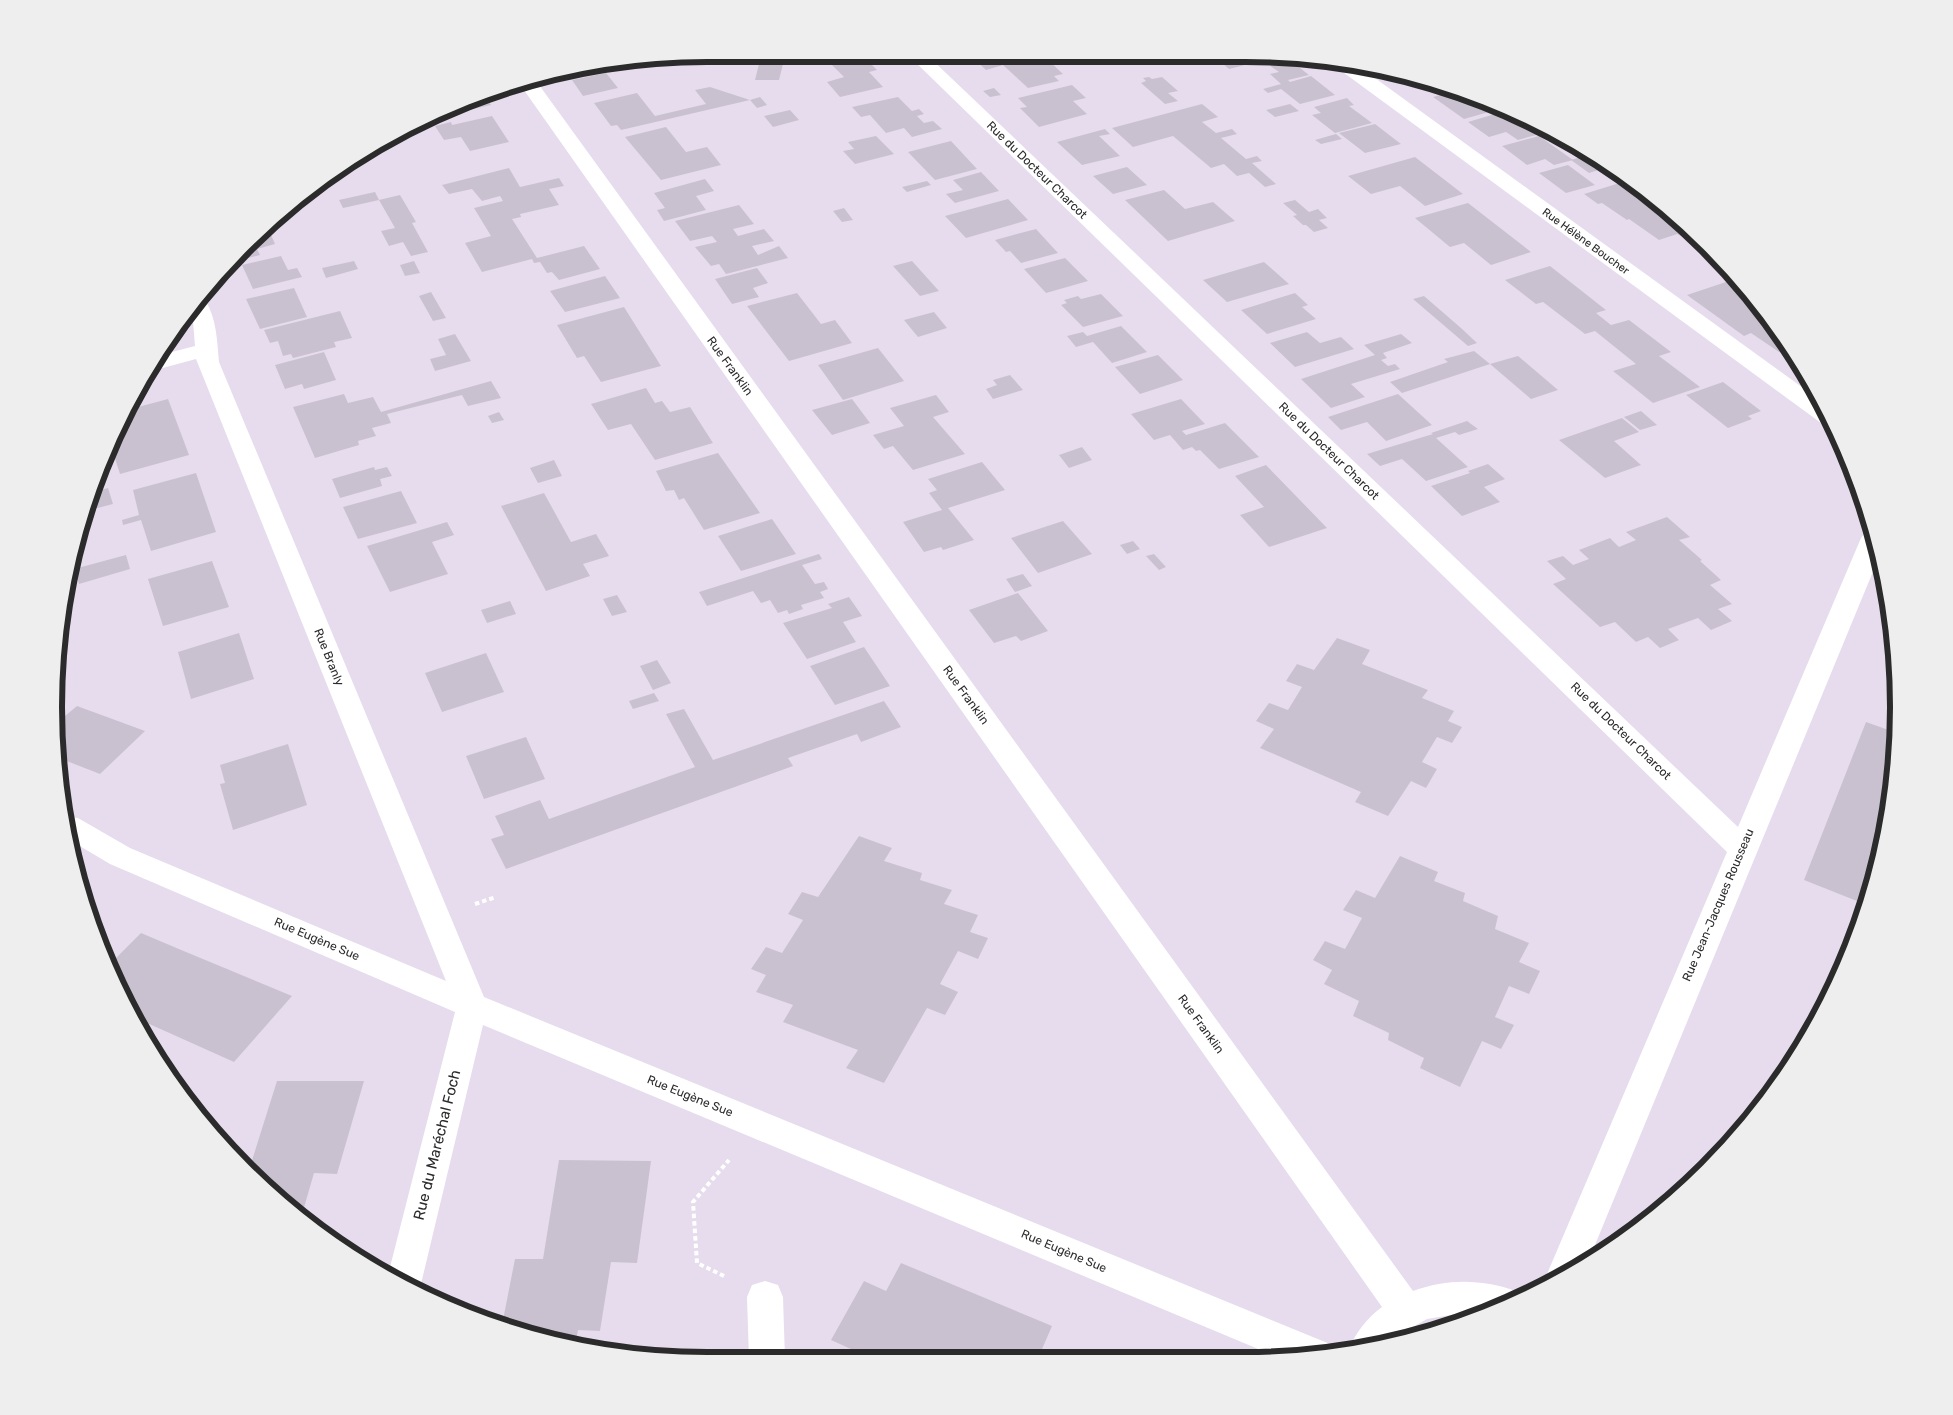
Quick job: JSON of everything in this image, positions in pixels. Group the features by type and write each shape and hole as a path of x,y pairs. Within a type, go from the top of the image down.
{"street":[{"name":"Rue du Docteur Charcot","path":"924,62 1742,848"},
{"name":"Rue Hélène Boucher","path":"1356,72 1817,409"},
{"name":"Rue Franklin","path":"531,87 1405,1310"},
{"name":"Rue Branly","path":"200,311 204,321 208,362 472,1006"},
{"path":"164,361 206,350"},
{"name":"Rue Jean-Jacques Rousseau","path":"1567,1266 1870,547"},
{"name":"Rue Eugène Sue","path":"74,830 120,856 472,1006 1302,1350"},
{"name":"Rue du Maréchal Foch","path":"404,1276 472,1006"},
{"path":"765,1297 767,1352"},
{"path":"1371,1340 1405,1310 1438,1300 1473,1297 1495,1302"}],"path":[{"path":"759,1124 693,1202 697,1263 765,1297"}],"building":[{"path":"760,62 784,62 779,80 755,80"},
{"path":"829,62 869,62 877,70 869,72 883,87 840,97 827,82 844,77"},
{"path":"978,62 1050,62 1063,74 1054,76 1059,81 1028,88 1003,65 986,70"},
{"path":"1221,62 1253,63 1229,69"},
{"path":"1266,63 1296,65 1309,75 1288,80 1290,82 1311,76 1335,95 1300,104 1281,89 1268,93 1263,89 1281,84 1270,74 1279,72"},
{"path":"606,73 618,88 583,96 572,80"},
{"path":"1149,77 1152,79 1162,77 1178,91 1168,93 1178,101 1165,104 1141,83 1146,81 1143,78"},
{"path":"1072,85 1086,98 1073,101 1087,114 1039,127 1020,108 1027,107 1018,98"},
{"path":"710,87 750,100 621,130 617,125 611,126 594,103 637,93 655,116 706,104 695,90"},
{"path":"994,88 1001,95 990,97 983,91"},
{"path":"1444,94 1491,111 1464,119 1433,97"},
{"path":"760,97 767,105 757,108 750,100"},
{"path":"898,97 912,111 919,109 924,114 917,116 924,123 933,121 942,129 912,137 904,128 886,133 870,115 861,117 852,107"},
{"path":"1347,98 1354,105 1349,106 1372,123 1335,133 1312,115 1321,113 1314,107"},
{"path":"489,101 491,105 463,111"},
{"path":"1202,104 1218,117 1202,122 1216,133 1232,129 1237,134 1221,138 1246,159 1257,156 1262,161 1252,163 1276,184 1265,187 1249,173 1237,176 1224,164 1211,168 1173,136 1133,147 1112,128"},
{"path":"1290,104 1299,111 1275,117 1266,110"},
{"path":"790,110 799,120 773,127 764,116"},
{"path":"1496,114 1540,134 1518,140 1506,132 1489,137 1468,122"},
{"path":"492,116 509,142 470,151 461,137 444,140 435,126 451,122 452,125"},
{"path":"1375,124 1401,144 1365,153 1339,133"},
{"path":"666,127 686,152 707,147 721,165 661,180 625,137"},
{"path":"1105,129 1110,134 1099,136 1120,156 1082,165 1057,142"},
{"path":"1336,134 1342,139 1321,144 1315,140"},
{"path":"876,136 894,154 855,164 843,151 854,149 848,142"},
{"path":"1539,136 1573,160 1554,165 1545,159 1527,165 1502,146"},
{"path":"951,141 977,169 935,180 908,152"},
{"path":"1415,157 1463,194 1425,206 1400,186 1371,194 1348,176"},
{"path":"1581,157 1601,169 1589,173 1571,160"},
{"path":"1568,165 1595,185 1566,193 1539,173"},
{"path":"1127,167 1147,185 1113,194 1093,176"},
{"path":"509,168 520,187 559,178 564,186 549,189 559,205 520,214 521,217 512,219 537,258 584,246 600,269 559,280 552,272 547,273 540,262 534,263 532,259 482,272 465,243 491,236 474,208 503,201 500,196 482,201 472,189 449,194 442,185"},
{"path":"981,172 999,191 955,203 946,194 963,190 953,180"},
{"path":"705,179 714,191 696,196 706,210 664,221 657,210 665,208 654,193"},
{"path":"927,181 931,185 907,192 902,187"},
{"path":"1620,183 1686,236 1677,234 1659,240 1629,219 1627,220 1602,203 1598,204 1584,194"},
{"path":"1164,190 1185,209 1213,202 1235,221 1168,241 1125,200"},
{"path":"375,192 379,200 343,208 339,200"},
{"path":"400,195 416,222 412,223 428,252 411,256 403,242 389,246 381,231 395,228 379,200"},
{"path":"1008,199 1028,220 966,238 945,216"},
{"path":"1295,200 1309,212 1318,209 1327,218 1319,220 1328,228 1314,232 1306,225 1303,225 1293,216 1297,215 1283,203"},
{"path":"1468,203 1531,252 1491,265 1464,243 1450,247 1415,218"},
{"path":"739,205 754,224 733,229 738,236 764,229 774,241 752,246 758,255 779,246 788,258 726,274 719,264 711,266 695,247 717,242 712,236 690,241 675,221"},
{"path":"844,208 853,220 842,222 833,211"},
{"path":"1036,229 1058,253 1021,263 1010,251 1006,252 995,240"},
{"path":"270,233 275,244 257,249 260,255 244,259"},
{"path":"281,256 288,270 297,268 302,277 253,289 242,265"},
{"path":"1065,258 1088,281 1046,293 1024,269"},
{"path":"354,261 358,269 326,278 322,268"},
{"path":"414,261 420,273 405,276 400,265"},
{"path":"912,261 939,291 920,296 893,266"},
{"path":"1264,262 1289,284 1227,302 1203,280"},
{"path":"1550,266 1606,310 1596,313 1611,325 1629,320 1671,352 1659,356 1700,387 1653,403 1613,371 1636,364 1595,331 1585,334 1543,302 1536,304 1505,280"},
{"path":"757,268 768,283 753,288 759,297 732,304 715,279"},
{"path":"605,276 620,298 565,312 550,291"},
{"path":"1729,281 1783,351 1779,352 1751,333 1744,336 1687,295"},
{"path":"294,288 307,317 260,329 246,299"},
{"path":"431,292 446,318 433,321 419,296"},
{"path":"797,293 821,324 835,320 852,343 789,361 747,306"},
{"path":"1295,293 1308,305 1302,307 1316,319 1267,334 1241,310"},
{"path":"1101,294 1123,316 1083,327 1061,305 1067,303 1064,300 1078,296 1081,299"},
{"path":"1424,296 1477,343 1468,346 1413,299"},
{"path":"624,307 661,366 601,382 584,356 577,358 557,325"},
{"path":"340,311 352,338 334,342 336,347 293,358 291,354 283,356 278,341 270,343 264,330"},
{"path":"934,312 947,328 918,337 904,320"},
{"path":"1121,326 1147,352 1112,363 1093,342 1076,347 1067,336 1083,332 1087,336"},
{"path":"1307,332 1320,343 1341,337 1354,349 1295,367 1270,343"},
{"path":"455,334 471,361 435,371 430,359 446,355 438,339"},
{"path":"1401,334 1412,343 1383,353 1387,358 1381,360 1388,366 1395,364 1400,369 1351,384 1365,397 1331,408 1301,379 1375,355 1364,345"},
{"path":"878,348 904,381 843,400 818,365"},
{"path":"1474,351 1490,364 1402,393 1390,382 1448,362 1444,359"},
{"path":"324,352 336,380 304,389 302,384 285,389 275,365"},
{"path":"1158,355 1183,380 1140,394 1115,367"},
{"path":"1518,356 1558,390 1531,399 1490,364"},
{"path":"1010,375 1023,390 993,399 986,389 997,385 993,380"},
{"path":"491,381 501,398 468,406 462,395 387,414 391,423 372,428 376,436 358,441 359,445 315,458 293,407 344,394 348,403 373,397 381,412"},
{"path":"1723,382 1761,411 1748,416 1752,419 1728,428 1686,395"},
{"path":"646,388 655,403 662,401 670,412 690,407 713,443 655,460 631,424 608,430 591,404"},
{"path":"1398,394 1432,425 1386,441 1367,422 1341,430 1328,417"},
{"path":"936,395 949,412 933,417 965,454 913,470 893,446 884,449 873,435 904,426 890,408"},
{"path":"168,399 189,455 120,474 114,456 137,407"},
{"path":"852,399 870,423 832,435 812,410"},
{"path":"1181,399 1205,424 1182,431 1186,435 1225,423 1259,457 1219,469 1200,450 1196,451 1192,447 1183,450 1170,435 1154,440 1131,414"},
{"path":"1641,411 1657,425 1640,430 1624,417"},
{"path":"499,412 504,420 492,423 488,416"},
{"path":"1622,418 1639,432 1614,441 1641,465 1605,478 1559,440"},
{"path":"1467,421 1478,429 1459,435 1455,432 1436,438 1468,467 1426,481 1402,459 1380,466 1367,454 1433,434 1431,433"},
{"path":"1082,447 1092,460 1069,468 1059,455"},
{"path":"718,453 760,513 704,530 684,498 679,500 674,490 666,491 656,471"},
{"path":"554,460 562,476 538,483 530,468"},
{"path":"982,462 1005,490 948,508 974,540 943,550 941,547 924,552 903,522 942,510 929,493 937,490 928,479"},
{"path":"1488,464 1505,479 1484,487 1500,502 1462,516 1431,486 1470,473 1468,471"},
{"path":"1266,465 1327,528 1269,547 1240,515 1264,507 1235,476"},
{"path":"374,467 375,470 387,467 392,476 380,479 382,486 340,498 332,479"},
{"path":"196,473 216,532 151,551 141,520 123,525 122,520 139,515 133,490"},
{"path":"108,488 113,504 94,509 97,500 101,490"},
{"path":"401,491 417,523 358,539 343,507"},
{"path":"544,493 571,542 596,534 609,556 583,564 590,576 546,591 501,506"},
{"path":"1667,517 1690,537 1679,540 1721,580 1710,585 1732,604 1718,609 1732,621 1711,630 1698,618 1668,629 1679,640 1660,648 1648,637 1636,642 1615,622 1600,627 1553,584 1566,579 1547,561 1563,556 1573,565 1589,559 1579,550 1610,538 1619,547 1636,540 1626,532"},
{"path":"772,519 796,554 741,571 718,536"},
{"path":"1063,521 1092,554 1038,573 1011,538"},
{"path":"447,522 454,535 432,542 448,574 390,592 367,546"},
{"path":"1133,541 1140,549 1127,554 1120,545"},
{"path":"819,554 822,559 802,565 815,584 824,582 828,589 820,592 824,598 801,605 803,609 789,614 787,610 778,613 770,600 761,603 753,591 707,606 699,592"},
{"path":"1154,554 1166,567 1159,570 1146,556"},
{"path":"126,555 130,569 79,584 76,576 78,568"},
{"path":"212,561 229,607 163,626 148,579"},
{"path":"1023,574 1032,586 1015,592 1006,579"},
{"path":"1018,593 1048,631 1021,641 1016,636 994,643 969,610"},
{"path":"617,595 627,612 612,616 603,599"},
{"path":"849,597 862,616 843,622 856,642 807,659 783,623 832,608 828,604"},
{"path":"510,601 516,614 487,623 481,610"},
{"path":"239,633 254,679 191,699 178,652"},
{"path":"1337,638 1370,650 1362,664 1428,690 1422,698 1454,711 1448,721 1462,727 1452,743 1437,737 1422,762 1437,769 1426,788 1411,781 1388,816 1355,802 1361,792 1260,748 1274,729 1256,721 1269,703 1288,710 1302,687 1286,681 1297,664 1314,670"},
{"path":"864,647 890,686 835,705 810,666"},
{"path":"486,653 504,692 442,712 425,673"},
{"path":"657,660 671,683 653,690 640,666"},
{"path":"654,693 659,701 633,709 629,701"},
{"path":"884,701 901,727 861,742 857,734 788,758 793,766 506,869 491,839 504,835 495,816 540,800 549,819 695,767 666,714 684,709 713,760"},
{"path":"77,706 145,731 100,774 65,760 62,718"},
{"path":"1866,722 1889,730 1885,792 1878,833 1869,874 1860,902 1804,880"},
{"path":"526,737 545,779 484,799 466,756"},
{"path":"288,744 307,805 233,830 220,784 225,783 220,765"},
{"path":"859,836 892,848 884,861 922,873 920,880 952,890 944,904 978,915 970,932 988,938 978,959 958,951 940,984 958,992 945,1015 927,1008 884,1083 846,1068 858,1050 783,1022 793,1005 756,992 766,975 751,969 766,947 782,953 803,920 788,914 802,892 818,897"},
{"path":"1400,856 1438,872 1434,881 1465,893 1463,901 1498,916 1495,929 1529,943 1519,962 1540,971 1529,994 1509,986 1495,1017 1514,1025 1501,1049 1482,1041 1460,1087 1420,1068 1424,1058 1388,1040 1389,1033 1353,1016 1359,1001 1324,984 1332,970 1313,960 1325,941 1345,949 1362,918 1343,910 1356,890 1375,898"},
{"path":"141,933 292,996 234,1062 145,1022 114,960"},
{"path":"277,1081 364,1081 337,1174 314,1173 303,1210 251,1164"},
{"path":"559,1160 651,1161 637,1263 611,1262 600,1331 578,1330 576,1339 541,1331 503,1319 515,1259 543,1259"},
{"path":"901,1263 1052,1326 1041,1352 858,1352 831,1340 864,1281 886,1291"}]}
